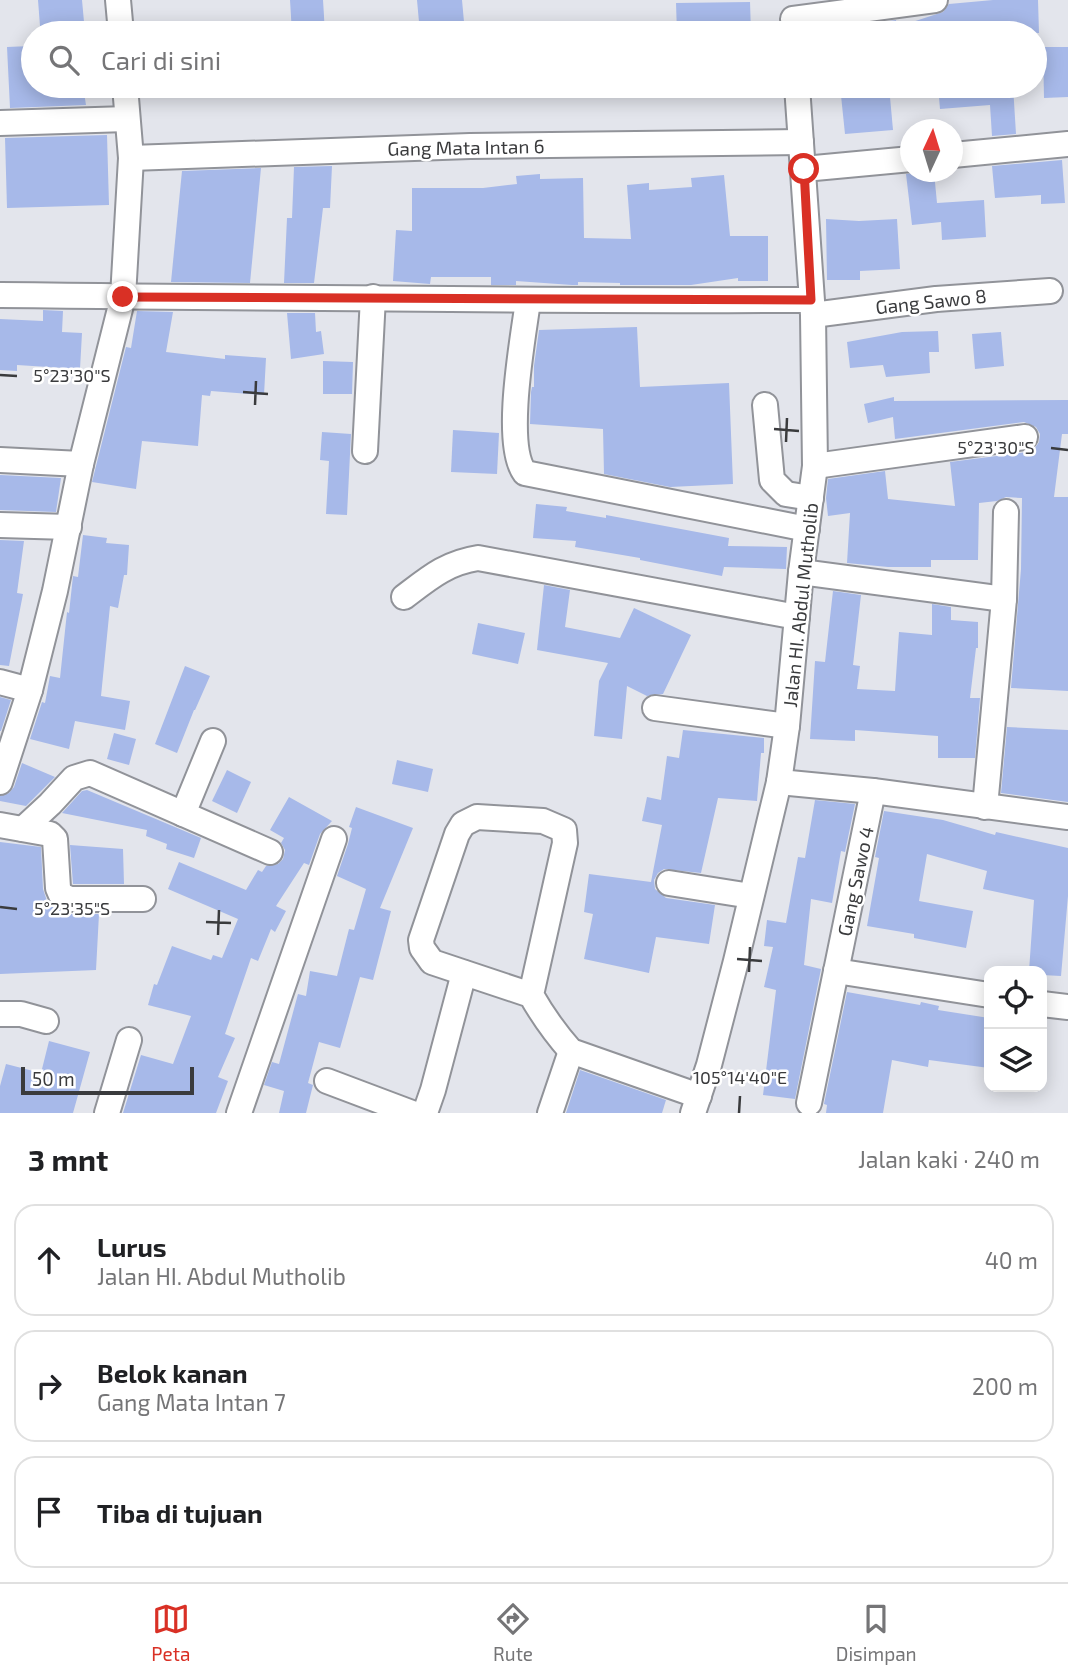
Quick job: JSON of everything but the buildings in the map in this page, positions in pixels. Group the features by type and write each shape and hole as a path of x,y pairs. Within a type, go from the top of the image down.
{"street":[{"path":"118,0 120,21"},
{"path":"793,18 935,0"},
{"path":"0,782 30,690 69,527 81,464 123,297 131,158 126,98"},
{"name":"Jalan HI. Abdul Mutholib","path":"696,1104 712,1052 779,782 815,466 812,307 798,98"},
{"path":"0,122 127,119"},
{"name":"Gang Mata Intan 6","path":"131,158 470,146 801,142"},
{"path":"963,154 1068,144"},
{"path":"804,169 900,160"},
{"name":"Gang Sawo 8","path":"0,295 373,297 812,307 1050,291"},
{"path":"365,451 373,297"},
{"path":"527,301 515,405 518,456 525,474 807,529"},
{"path":"765,405 772,480 786,494 811,498"},
{"path":"815,466 1025,437"},
{"path":"0,460 81,464"},
{"path":"985,807 1004,598 1006,512"},
{"path":"0,525 69,527"},
{"path":"404,597 442,569 478,558 797,617"},
{"path":"801,572 1004,598"},
{"path":"0,682 30,690"},
{"path":"655,708 787,726"},
{"path":"183,814 213,741"},
{"path":"12,827 50,804 74,778 90,773 270,852"},
{"path":"779,782 873,791 1068,817"},
{"name":"Gang Sawo 4","path":"809,1103 873,791"},
{"path":"531,995 432,962 422,948 421,940 457,834 463,824 477,817 543,821 564,830 565,843 531,995 544,1018 572,1051 696,1104"},
{"path":"12,827 50,834 55,839 58,888 61,895 70,899 143,899"},
{"path":"239,1113 334,839"},
{"path":"669,883 751,896"},
{"path":"836,971 984,994"},
{"path":"425,1113 464,973"},
{"path":"1047,1005 1068,1007"},
{"path":"0,1014 21,1014 46,1021"},
{"path":"107,1113 129,1040"},
{"path":"550,1113 572,1051"},
{"path":"327,1081 411,1113"}],"route":[{"path":"123,297 373,297 527,301 811,300 804,169"}]}
